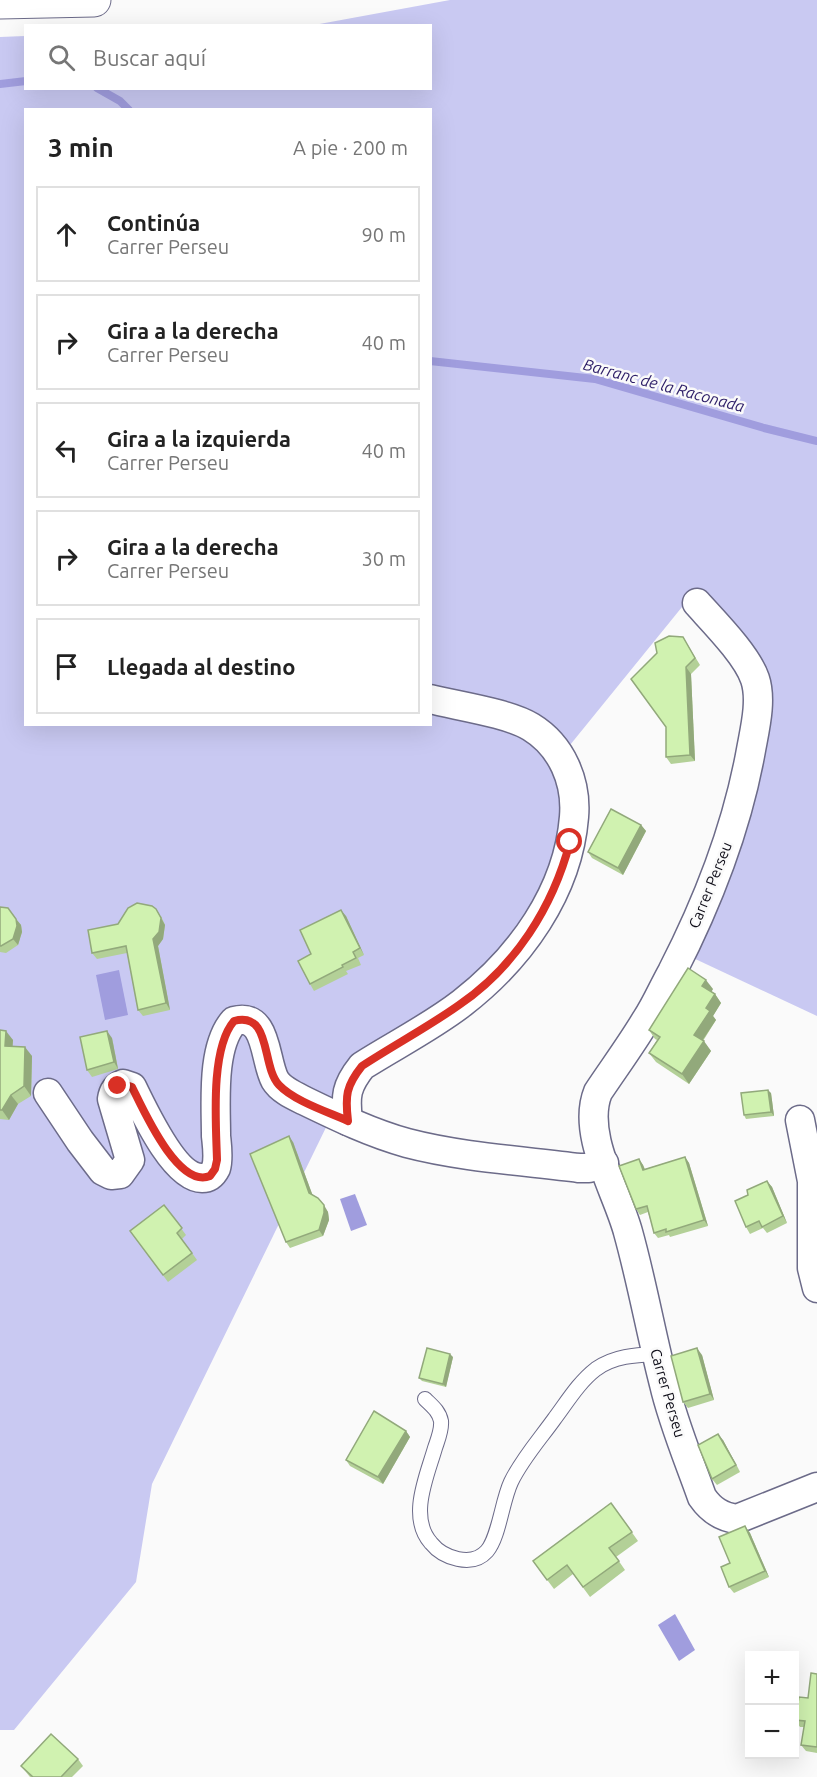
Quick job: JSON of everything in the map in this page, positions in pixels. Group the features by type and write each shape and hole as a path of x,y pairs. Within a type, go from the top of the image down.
{"street":[{"path":"0,2 94,0"},
{"name":"Carrer Perseu","path":"697,603 741,657 754,677 758,691 755,729 736,819 714,880 686,945 647,1019 598,1092 593,1104 594,1125 604,1163 628,1231 672,1415 702,1497 709,1507 727,1518 737,1519 817,1487"},
{"path":"348,1121 347,1091 362,1066 461,1004 483,985 527,939 554,889 570,842 575,806 572,784 563,760 550,744 531,727 516,720 432,699"},
{"path":"48,1093 103,1171 111,1175 120,1174 130,1160 112,1099 113,1094 118,1086 123,1084 132,1087 151,1124 172,1157 196,1178 207,1178 213,1173 217,1160 216,1094 222,1040 234,1021 245,1019 256,1025 260,1032 272,1073 279,1085 297,1097 348,1121 392,1138 434,1149 579,1168 590,1168 604,1163"},
{"path":"800,1120 812,1181 812,1268 817,1288"}],"lane":[{"path":"425,1400 437,1410 441,1422 440,1434 424,1485 419,1519 430,1542 440,1552 450,1557 476,1559 486,1552 493,1541 511,1483 523,1462 583,1382 596,1370 626,1355 657,1354"}],"shaded area":[{"path":"450,0 817,0 817,1016 691,957 762,711 695,591 553,766 561,788 557,846 540,897 500,957 430,1014 353,1055 341,1070 335,1109 152,1484 136,1582 14,1730 0,1730 0,37 24,36 24,90 432,90 432,24 319,24"},
{"path":"119,970 128,1015 105,1020 96,975"},
{"path":"355,1194 367,1225 351,1231 340,1199"},
{"path":"675,1614 695,1650 679,1661 658,1625"}],"building":[{"path":"669,636 683,637 695,658 686,667 690,755 666,757 666,727 631,679 657,653 655,643"},
{"path":"611,809 641,825 618,868 588,852"},
{"path":"137,903 152,906 161,918 159,932 153,939 166,1003 138,1010 126,946 92,953 88,930 118,924 128,908"},
{"path":"0,907 8,908 16,919 17,926 13,939 1,946 0,946"},
{"path":"341,910 360,948 353,952 356,958 310,984 298,961 311,954 300,930"},
{"path":"688,968 706,980 702,986 715,994 706,1008 710,1011 694,1035 704,1041 682,1074 649,1053 660,1037 649,1030"},
{"path":"0,1030 6,1031 5,1046 25,1047 24,1086 11,1095 2,1110 0,1110"},
{"path":"107,1031 114,1062 87,1070 80,1037"},
{"path":"768,1090 771,1112 744,1115 741,1093"},
{"path":"289,1136 309,1193 324,1205 324,1213 319,1230 286,1242 250,1154"},
{"path":"685,1157 704,1220 666,1232 666,1229 654,1233 647,1206 636,1209 619,1166 639,1159 643,1170"},
{"path":"767,1181 783,1216 762,1227 759,1221 746,1227 735,1201 748,1195 747,1190"},
{"path":"164,1205 182,1228 177,1233 192,1253 163,1275 130,1231"},
{"path":"427,1348 450,1354 443,1384 419,1378"},
{"path":"697,1348 710,1394 683,1402 671,1356"},
{"path":"374,1411 406,1431 378,1477 346,1460"},
{"path":"718,1434 736,1465 712,1479 698,1445"},
{"path":"611,1503 632,1532 609,1548 619,1561 583,1587 567,1565 547,1580 533,1561"},
{"path":"745,1526 765,1571 729,1587 721,1567 730,1563 719,1537"},
{"path":"811,1673 817,1674 817,1747 801,1745 805,1721 799,1720 799,1697 808,1698"},
{"path":"51,1734 78,1759 61,1777 33,1777 21,1766"}],"waterway":[{"name":"Barranc de la Raconada","path":"0,84 24,81"},
{"name":"Barranc de la Raconada","path":"101,90 120,101 127,108"},
{"name":"Barranc de la Raconada","path":"432,361 595,379 817,441"}],"route":[{"path":"118,1086 123,1084 132,1087 151,1124 178,1164 196,1178 207,1178 213,1173 217,1160 216,1094 222,1040 234,1021 245,1019 256,1025 260,1032 272,1073 279,1085 297,1097 348,1121 347,1091 362,1066 461,1004 483,985 527,939 554,889 570,842"}]}
